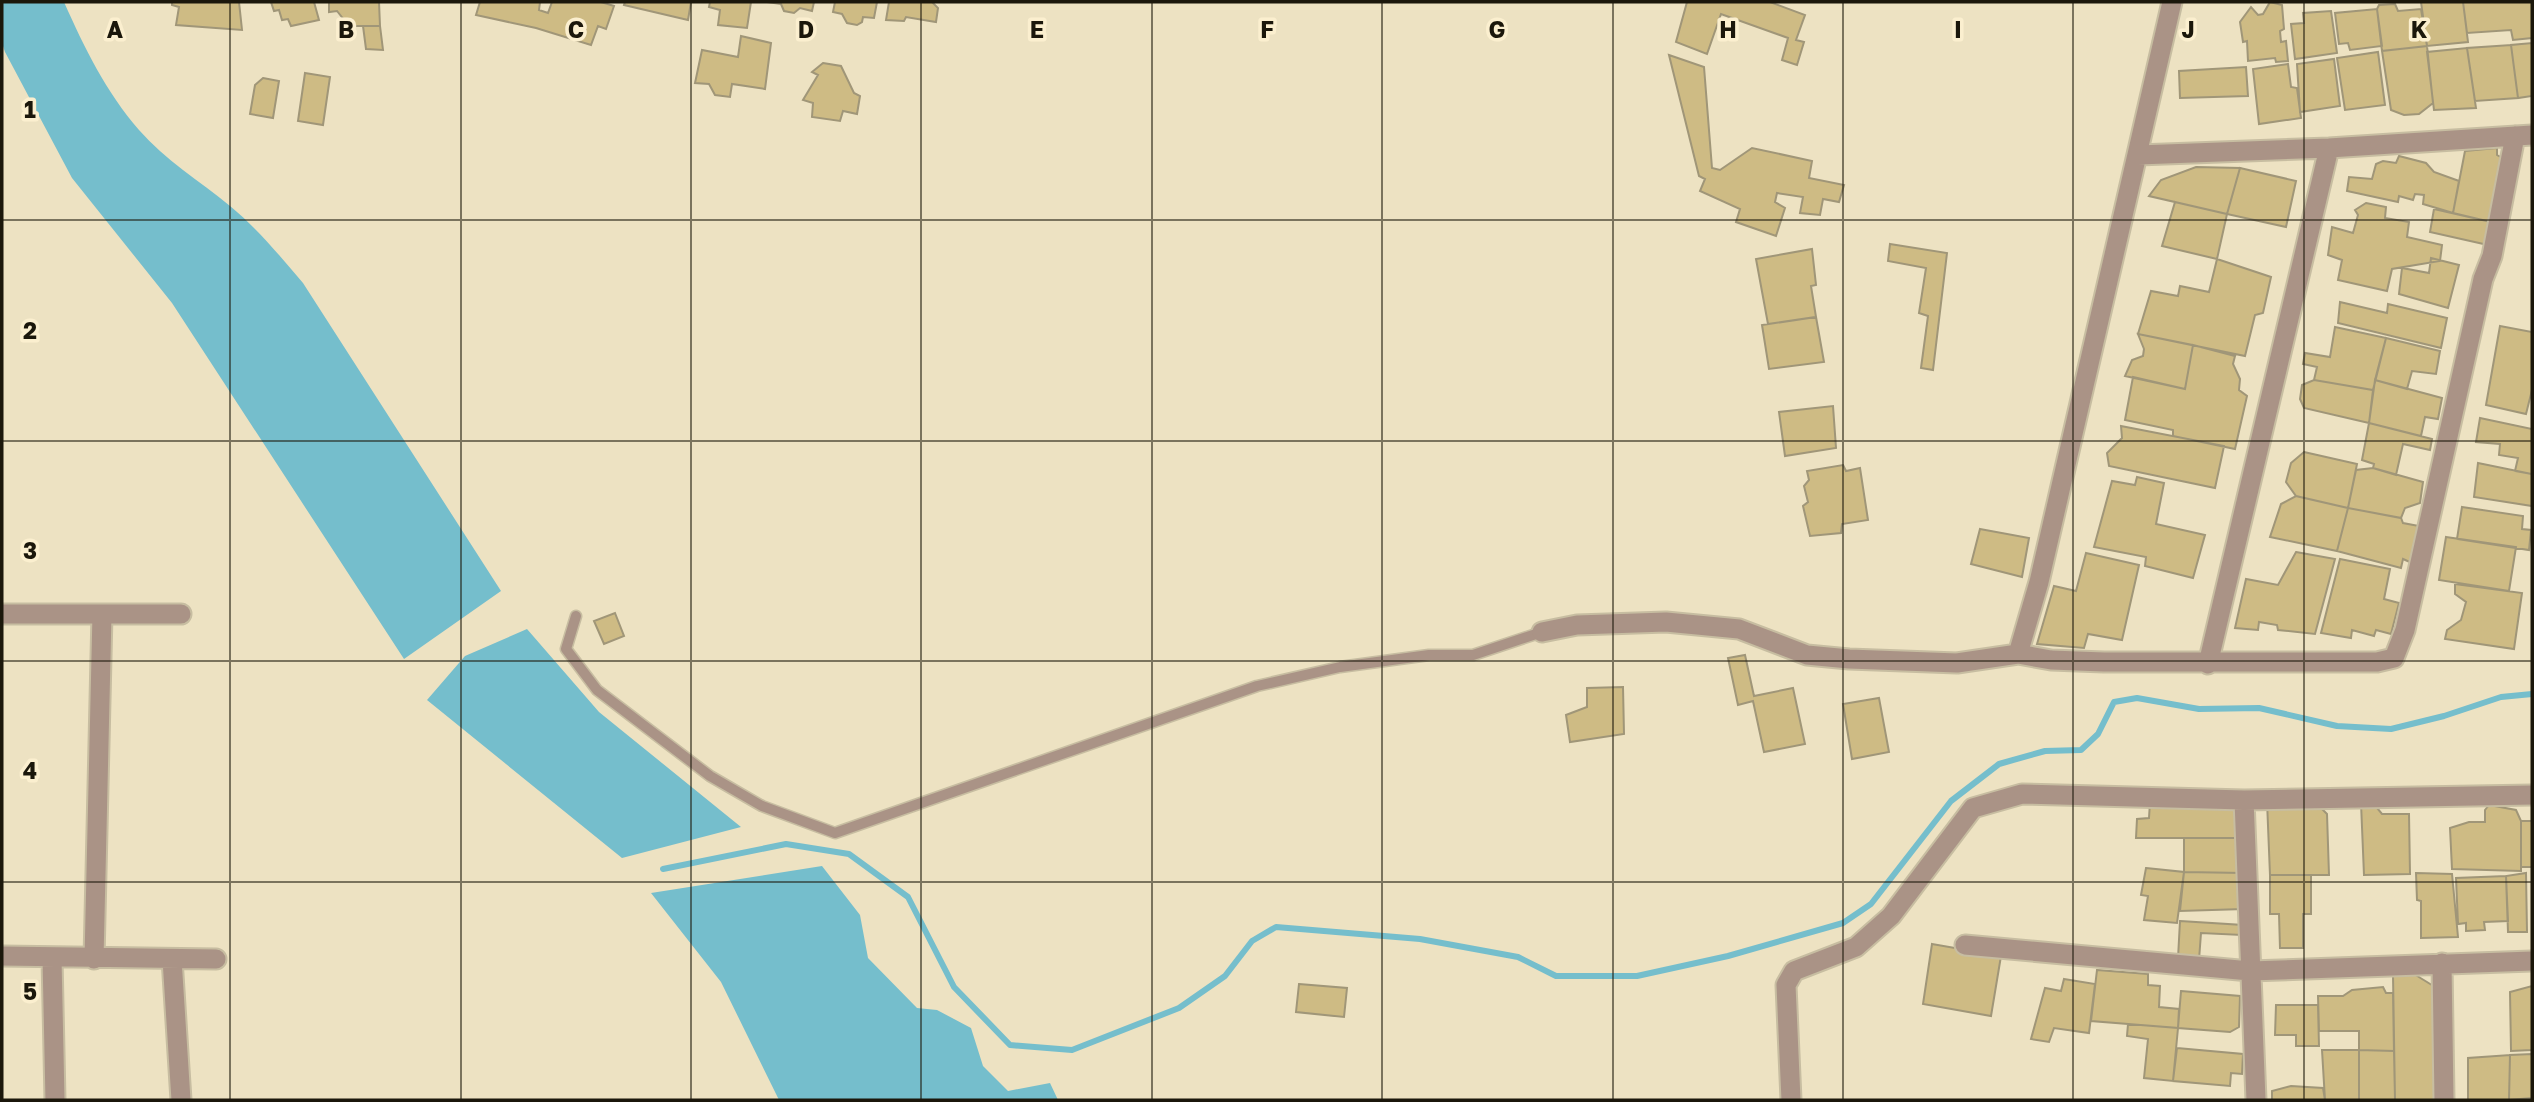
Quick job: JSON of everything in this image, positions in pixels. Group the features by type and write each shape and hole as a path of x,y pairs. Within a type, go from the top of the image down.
{"street":[{"path":"2018,654 2039,582 2172,2"},
{"path":"1542,632 1577,625 1666,622 1739,629 1807,655 1957,663 2018,654 2052,660 2208,664 2377,662 2394,657 2405,630 2483,279 2492,256 2524,135 2329,148 2138,155"},
{"path":"2208,664 2329,148"},
{"path":"2,614 181,614"},
{"path":"94,959 102,614"},
{"path":"1791,1100 1786,985 1794,971 1857,947 1891,916 1973,807 2022,794 2244,800 2532,795"},
{"path":"2244,800 2256,1100"},
{"path":"1965,945 2250,971 2442,962 2532,961"},
{"path":"2,956 216,959"},
{"path":"52,958 55,1100"},
{"path":"172,959 181,1100"},
{"path":"2442,962 2444,1100"}],"lane":[{"path":"576,616 566,649 597,690 710,776 762,806 835,832 1257,686 1366,663 1429,654 1473,655 1542,632"}],"water":[{"path":"2,2 64,2 97,69 139,130 171,161 240,215 303,283 501,591 404,659 172,303 72,178 5,52 2,43"},
{"path":"527,629 599,712 741,827 622,858 427,700 465,656"},
{"path":"822,866 860,915 868,958 917,1008 937,1010 971,1028 983,1066 1008,1091 1050,1083 1058,1100 779,1100 721,982 651,893"}],"building":[{"path":"172,2 239,2 242,30 176,25 179,7 172,5"},
{"path":"271,2 314,2 319,20 291,26 288,19 282,20 279,10 274,11"},
{"path":"329,2 379,2 380,26 349,26 337,11 329,12"},
{"path":"480,2 540,2 539,10 548,13 552,2 601,2 614,6 606,29 598,26 591,45 536,28 476,15"},
{"path":"625,2 691,2 688,20 624,5"},
{"path":"710,2 751,2 747,28 718,25 720,10 709,7"},
{"path":"767,2 814,2 812,11 800,8 794,13 784,11 781,4"},
{"path":"835,2 877,2 874,18 863,17 862,22 857,25 847,23 842,14 833,12"},
{"path":"889,2 932,2 938,8 936,22 906,17 904,21 886,20"},
{"path":"1687,2 1770,2 1805,15 1796,40 1804,42 1797,65 1782,60 1788,38 1721,14 1707,54 1676,42"},
{"path":"2270,2 2282,5 2284,29 2280,31 2281,42 2286,41 2288,61 2276,62 2275,58 2248,61 2247,41 2243,42 2240,22 2251,7 2258,15 2263,14"},
{"path":"2421,2 2463,2 2468,42 2427,46"},
{"path":"2463,2 2532,2 2532,38 2513,40 2511,30 2467,33"},
{"path":"2395,4 2398,11 2421,9 2427,46 2382,51 2377,9 2379,5"},
{"path":"2377,9 2382,46 2350,50 2348,43 2339,44 2335,13"},
{"path":"2331,11 2337,53 2295,59 2291,24 2304,23 2303,13"},
{"path":"363,26 380,26 383,50 366,49"},
{"path":"741,36 771,43 765,89 732,84 730,97 715,95 709,84 695,83 702,50 738,57"},
{"path":"2532,43 2532,96 2518,98 2511,45"},
{"path":"2511,45 2518,98 2475,101 2467,48"},
{"path":"2427,46 2433,103 2419,114 2404,115 2391,110 2382,51"},
{"path":"2467,48 2476,108 2434,110 2427,52"},
{"path":"2378,52 2385,105 2345,110 2337,58"},
{"path":"1669,55 1704,67 1712,168 1720,170 1752,148 1812,161 1809,178 1844,185 1839,202 1823,199 1820,215 1800,213 1803,197 1777,193 1775,202 1785,208 1776,236 1736,222 1740,209 1700,191 1705,179 1699,176"},
{"path":"2334,59 2340,106 2300,112 2297,64"},
{"path":"823,63 841,66 854,93 860,96 857,114 843,111 840,121 812,117 813,103 803,100 818,75 812,72"},
{"path":"2288,64 2291,87 2297,88 2301,118 2259,124 2253,69"},
{"path":"2246,67 2248,96 2180,98 2179,71"},
{"path":"305,73 330,77 323,125 298,121"},
{"path":"263,78 279,81 273,118 250,114 255,85"},
{"path":"2497,148 2497,155 2504,159 2491,222 2453,213 2465,151"},
{"path":"2399,156 2426,163 2434,172 2459,181 2453,213 2423,204 2424,195 2415,194 2413,200 2399,196 2398,202 2347,191 2349,177 2372,179 2376,164 2383,161 2396,163"},
{"path":"2196,167 2240,168 2227,214 2149,196 2161,180"},
{"path":"2240,168 2296,181 2286,227 2227,214"},
{"path":"2175,202 2227,214 2217,259 2162,246"},
{"path":"2366,203 2386,207 2385,218 2409,222 2407,237 2442,245 2440,261 2392,269 2387,291 2338,280 2342,260 2328,255 2332,227 2353,233 2358,215 2355,210"},
{"path":"2434,209 2491,222 2488,245 2430,232"},
{"path":"1890,244 1947,253 1933,370 1921,368 1928,316 1919,313 1926,268 1888,261"},
{"path":"1812,249 1816,285 1811,286 1816,317 1768,324 1756,259"},
{"path":"2431,258 2459,265 2448,308 2399,294 2402,268 2429,273"},
{"path":"2217,259 2271,277 2263,313 2255,315 2245,356 2138,334 2151,291 2178,296 2180,286 2209,292"},
{"path":"2340,302 2387,313 2388,304 2447,318 2441,348 2338,323"},
{"path":"1816,317 1824,362 1769,369 1762,325"},
{"path":"2500,326 2532,332 2532,390 2526,414 2486,405"},
{"path":"2335,327 2386,338 2373,390 2314,380 2317,367 2303,364 2305,353 2330,357"},
{"path":"2138,334 2193,345 2185,389 2125,376 2132,360 2143,356 2144,349"},
{"path":"2386,338 2440,351 2436,374 2412,371 2407,389 2375,380"},
{"path":"2193,345 2235,356 2233,364 2240,379 2239,390 2247,396 2235,449 2173,436 2173,430 2125,420 2133,377 2185,389"},
{"path":"2314,380 2373,390 2369,423 2304,408 2300,399 2302,385"},
{"path":"2375,380 2442,398 2438,419 2425,417 2421,436 2369,423"},
{"path":"1833,406 1836,448 1785,456 1779,412"},
{"path":"2480,418 2532,429 2532,474 2515,471 2518,458 2499,455 2500,444 2476,442"},
{"path":"2369,423 2432,439 2430,450 2403,444 2396,475 2373,468 2374,464 2362,460"},
{"path":"2121,426 2224,446 2215,488 2109,466 2107,453 2122,438"},
{"path":"2304,452 2357,464 2348,508 2296,496 2286,482 2291,463"},
{"path":"2478,463 2532,474 2532,506 2474,497"},
{"path":"1843,465 1846,471 1860,468 1868,520 1842,524 1841,533 1810,536 1803,506 1808,502 1804,486 1809,480 1807,471"},
{"path":"2373,468 2423,482 2420,503 2405,508 2401,518 2348,508 2356,470"},
{"path":"2137,477 2164,483 2156,524 2205,535 2193,578 2145,566 2146,557 2094,547 2112,481 2135,485"},
{"path":"2296,496 2348,508 2337,551 2270,537 2281,504"},
{"path":"2462,507 2523,516 2522,529 2531,530 2529,550 2457,539"},
{"path":"2348,508 2401,518 2403,523 2419,526 2412,563 2403,559 2401,568 2337,551"},
{"path":"1980,529 2029,538 2022,577 1971,564"},
{"path":"2446,537 2516,547 2509,591 2439,580"},
{"path":"2296,552 2335,559 2315,634 2278,630 2277,625 2259,622 2258,630 2235,628 2246,579 2278,585"},
{"path":"2086,553 2139,565 2122,640 2088,634 2084,648 2037,644 2054,586 2076,591"},
{"path":"2340,559 2390,569 2384,599 2399,603 2391,634 2376,630 2374,636 2352,630 2351,638 2321,633"},
{"path":"2455,584 2522,593 2514,649 2445,639 2447,630 2461,620 2466,602 2455,594"},
{"path":"615,613 624,636 604,644 594,621"},
{"path":"1745,655 1754,696 1793,688 1805,744 1764,752 1753,701 1738,705 1728,658"},
{"path":"1623,687 1624,734 1570,742 1566,715 1587,707 1587,688"},
{"path":"1879,698 1889,752 1852,759 1843,704"},
{"path":"2240,800 2241,838 2136,838 2137,819 2149,818 2150,802"},
{"path":"2313,800 2327,814 2329,875 2270,875 2267,801"},
{"path":"2361,803 2373,803 2382,814 2409,814 2410,874 2364,875"},
{"path":"2489,805 2516,810 2521,821 2521,871 2452,869 2450,828 2469,822 2485,822 2485,810"},
{"path":"2521,821 2532,821 2532,867 2521,867"},
{"path":"2184,838 2241,838 2243,873 2184,872"},
{"path":"2146,868 2184,872 2177,923 2144,920 2148,896 2141,895"},
{"path":"2184,872 2243,873 2244,909 2180,911"},
{"path":"2416,873 2452,874 2458,937 2421,938 2421,901 2417,900"},
{"path":"2526,873 2527,932 2508,932 2506,876"},
{"path":"2270,875 2311,875 2311,914 2303,914 2303,948 2280,948 2279,914 2270,914"},
{"path":"2506,876 2508,921 2484,922 2485,930 2466,931 2466,923 2458,924 2456,878"},
{"path":"2180,921 2243,925 2242,935 2201,933 2199,960 2178,958"},
{"path":"1932,944 2001,956 1991,1016 1923,1004"},
{"path":"2097,970 2148,974 2148,985 2160,986 2159,1007 2179,1009 2178,1028 2091,1021"},
{"path":"2414,974 2435,987 2437,1100 2395,1100 2393,975"},
{"path":"2064,979 2095,984 2089,1033 2054,1028 2049,1042 2031,1039 2045,988 2061,991"},
{"path":"1299,984 1347,988 1344,1017 1296,1012"},
{"path":"2532,986 2532,1050 2511,1051 2510,992"},
{"path":"2383,987 2386,993 2393,993 2394,1051 2359,1050 2359,1031 2319,1031 2318,996 2343,996 2352,990"},
{"path":"2181,991 2240,996 2239,1027 2230,1032 2178,1028"},
{"path":"2276,1005 2318,1005 2319,1046 2296,1046 2296,1035 2275,1035"},
{"path":"2128,1024 2178,1028 2173,1081 2144,1078 2148,1039 2127,1036"},
{"path":"2177,1048 2243,1054 2242,1074 2231,1073 2230,1086 2173,1081"},
{"path":"2322,1050 2359,1050 2359,1100 2325,1100"},
{"path":"2359,1050 2394,1051 2395,1100 2359,1100"},
{"path":"2532,1054 2532,1098 2509,1100 2510,1055"},
{"path":"2510,1055 2509,1100 2468,1100 2468,1058"},
{"path":"2291,1086 2323,1088 2325,1100 2272,1100 2272,1091"}],"waterway":[{"path":"663,869 786,844 849,854 908,897 954,987 1010,1045 1072,1050 1179,1008 1225,976 1252,941 1276,927 1420,939 1518,957 1556,976 1637,976 1728,956 1843,923 1871,904 1951,801 1999,764 2045,751 2081,750 2098,734 2114,702 2137,698 2199,709 2259,708 2337,726 2391,729 2444,716 2501,697 2532,694"}]}
